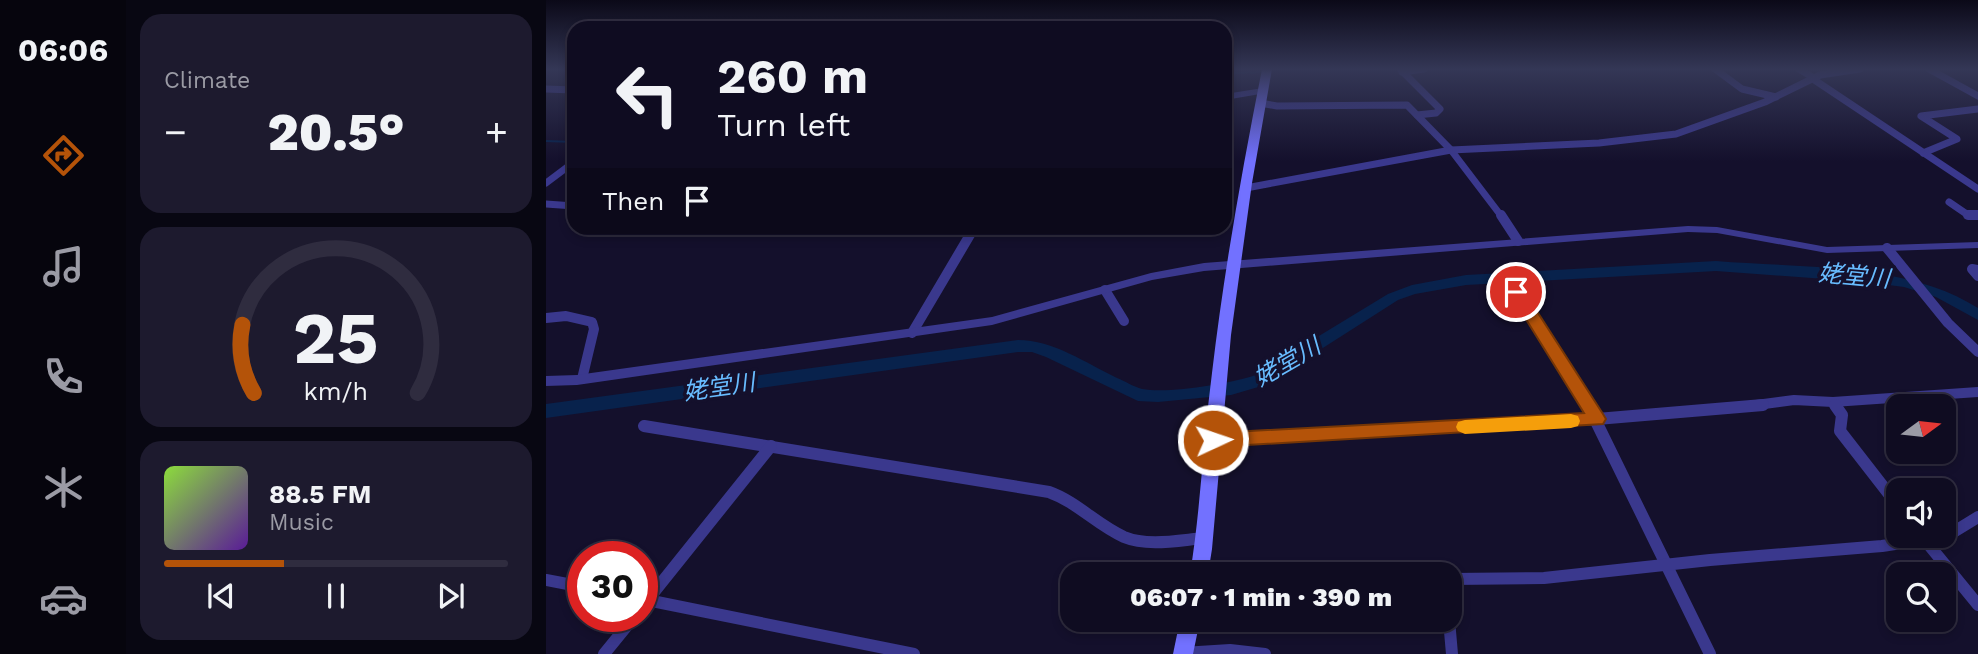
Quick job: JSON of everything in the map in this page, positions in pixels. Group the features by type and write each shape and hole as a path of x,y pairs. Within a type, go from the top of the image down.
{"main road":[{"path":"1201,562 1219,376 1261,100"},
{"path":"1183,654 1188,632"}],"street":[{"path":"1265,100 1276,106 1403,105 1417,115 1451,150 1495,206 1518,241"},
{"path":"1417,115 1436,113 1440,109 1431,100"},
{"path":"1246,188 1451,150 1599,143 1676,134 1769,100"},
{"path":"1845,100 1978,189"},
{"path":"1923,153 1957,139 1921,116 1978,109"},
{"path":"546,183 567,167"},
{"path":"1949,202 1968,215 1978,215"},
{"path":"546,204 567,206"},
{"path":"546,381 582,379 1006,318 1168,273 1234,264 1699,229 1809,249 1836,251 1978,245"},
{"path":"912,333 969,235"},
{"path":"1887,248 1948,323 1978,352"},
{"path":"1978,270 1972,269 1978,276"},
{"path":"1105,290 1124,321"},
{"path":"1516,292 1597,419 1710,654"},
{"path":"546,318 566,316 592,322 594,329 582,379"},
{"path":"1213,440 1597,419 1768,405 1794,400 1833,402 1978,392"},
{"path":"1833,402 1842,415 1840,431 1886,489"},
{"path":"644,426 1055,494 1133,541 1205,538"},
{"path":"658,585 771,446"},
{"path":"1956,530 1978,517"},
{"path":"1462,579 1544,578 1886,542"},
{"path":"1932,548 1978,606"},
{"path":"546,580 567,584"},
{"path":"658,605 914,654"},
{"path":"604,654 622,632"},
{"path":"1450,632 1452,654"},
{"path":"1183,654 1230,650 1265,654"}],"waterway":[{"path":"546,141 567,142"},
{"name":"姥堂川","path":"546,411 1018,346 1034,346 1052,353 1138,395 1158,396 1231,389 1259,381 1393,297 1412,290 1466,280 1716,266 1904,282 1941,294 1978,315"}],"slow traffic":[{"path":"1465,427 1571,421"}],"route":[{"path":"1213,440 1597,419 1516,292"}]}
